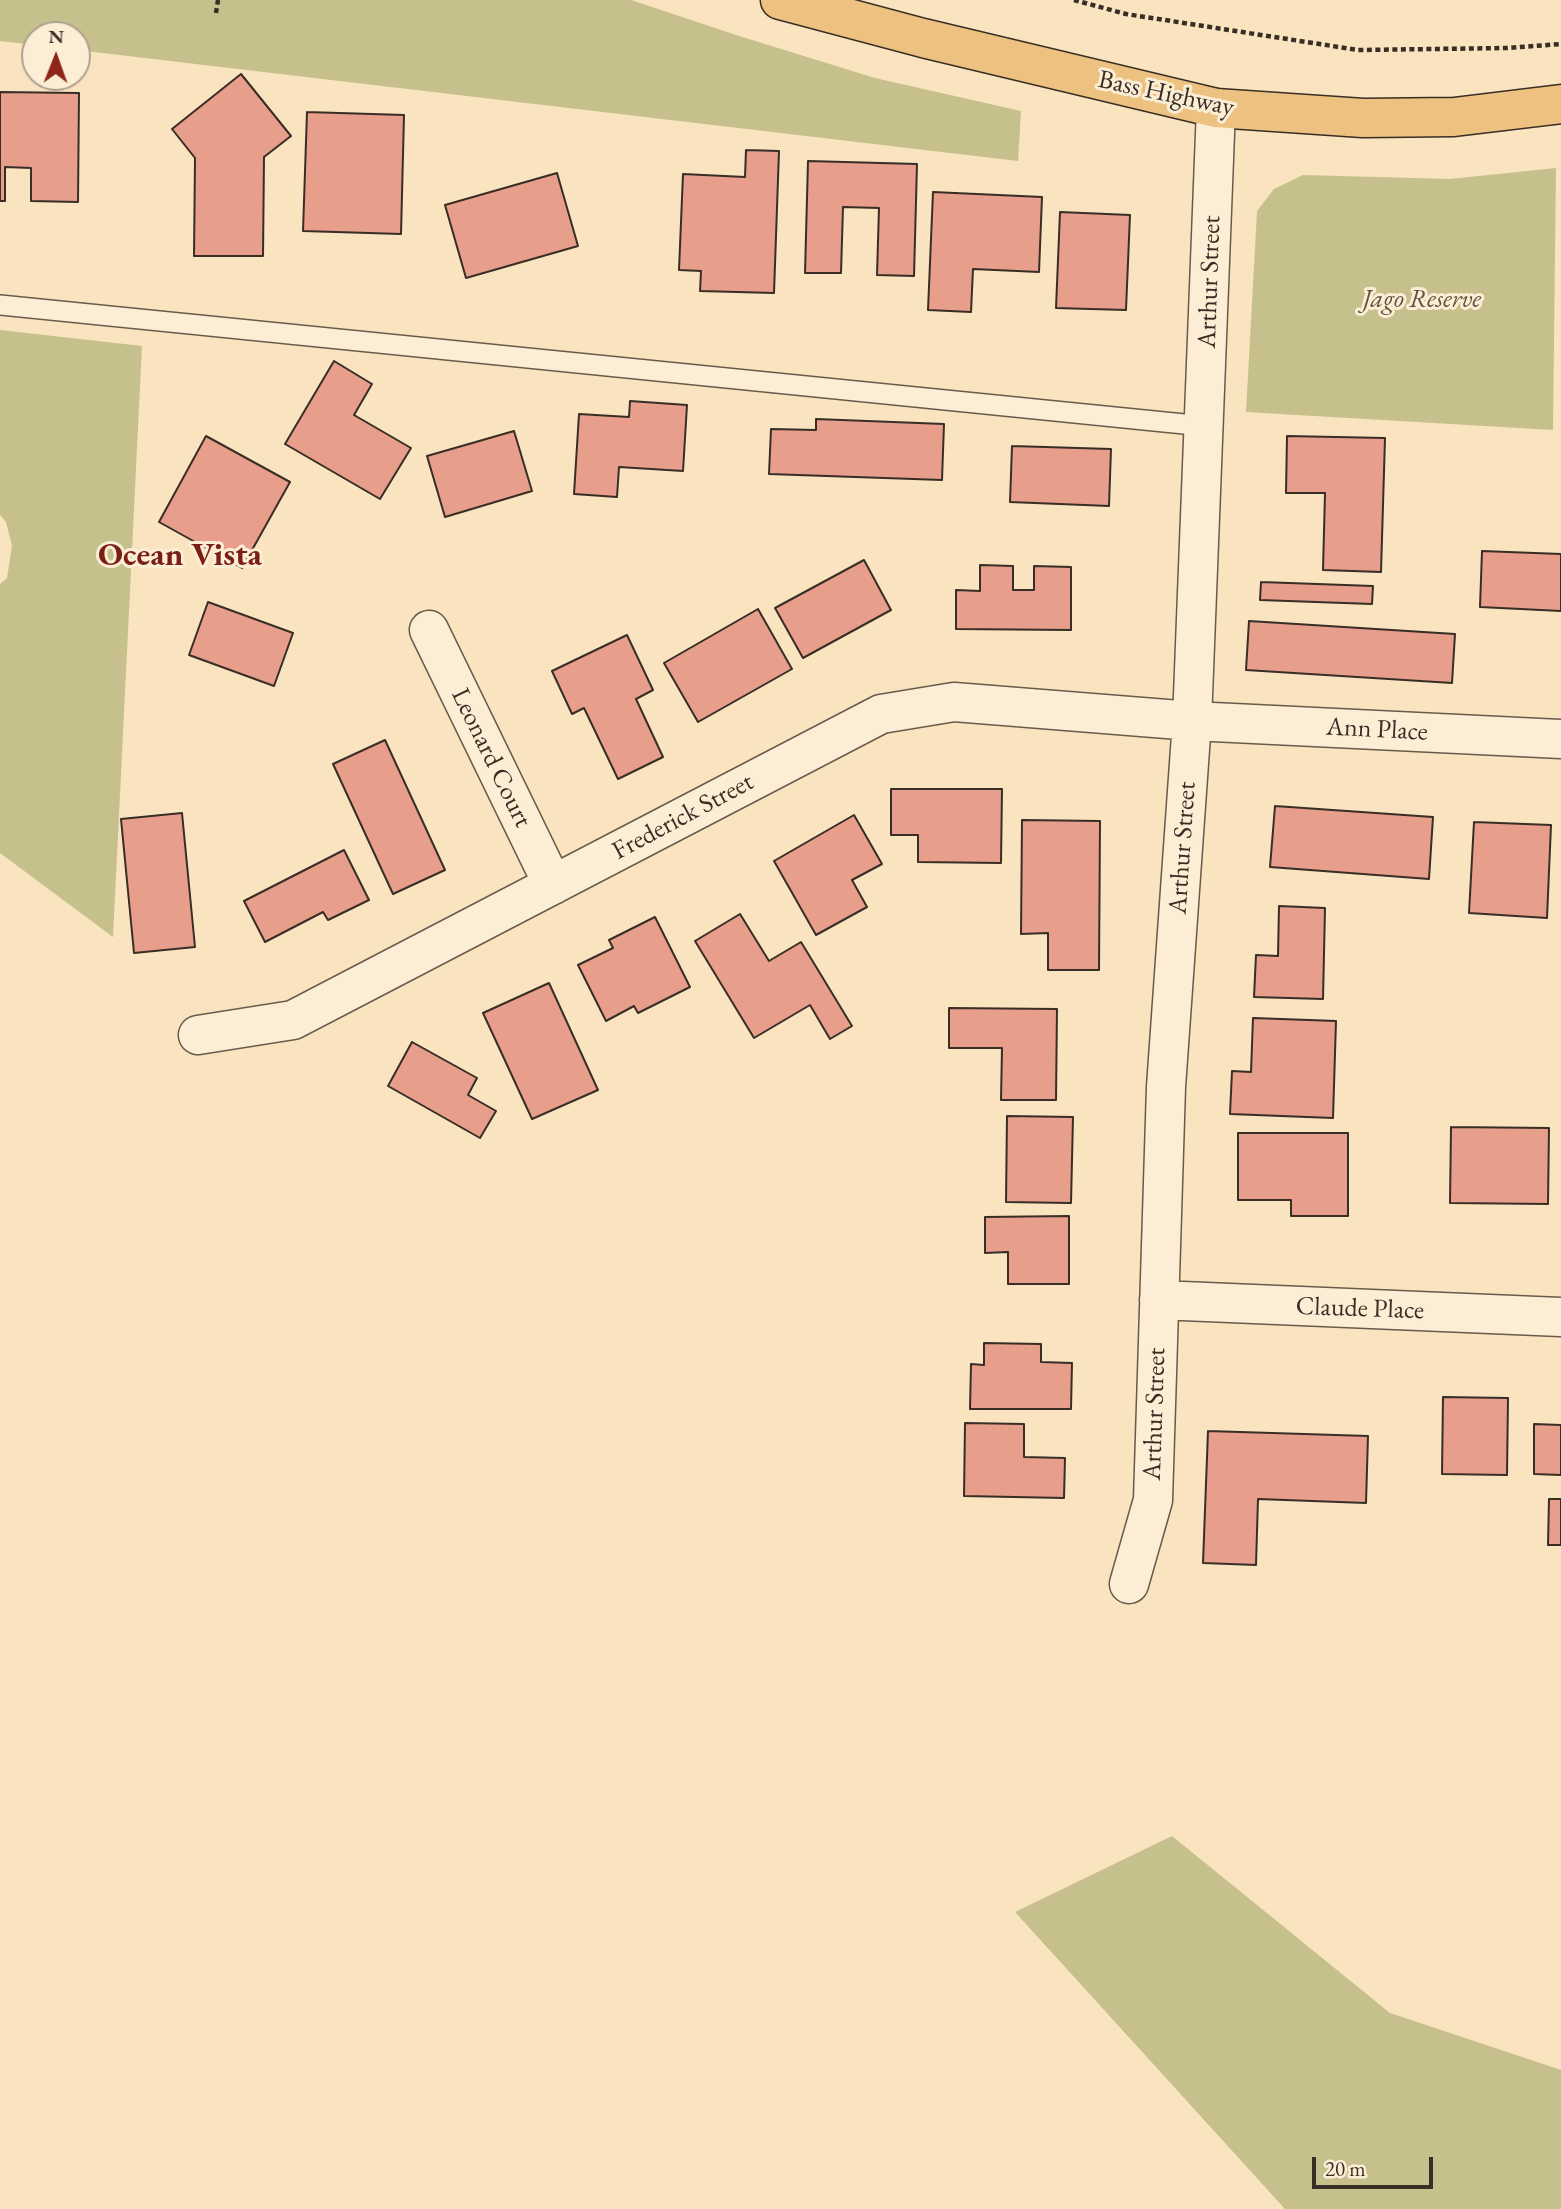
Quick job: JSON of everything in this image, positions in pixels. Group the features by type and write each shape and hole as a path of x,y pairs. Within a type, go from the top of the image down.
{"highway":[{"name":"Bass Highway","path":"780,0 936,41 1216,108 1363,118 1454,117 1561,104"}],"street":[{"name":"Arthur Street","path":"1129,1584 1153,1500 1166,1087 1192,721 1216,108"},
{"name":"Leonard Court","path":"429,630 552,886"},
{"name":"Frederick Street","path":"198,1035 293,1020 881,714 954,702 1192,721"},
{"name":"Ann Place","path":"1192,721 1561,739"},
{"name":"Claude Place","path":"1158,1300 1561,1317"}],"lane":[{"path":"0,305 1204,426"}],"path":[{"path":"216,13 218,0"},
{"path":"1074,0 1126,14 1358,50 1507,48 1561,44"}],"green space":[{"path":"0,0 631,0 875,78 1021,111 1018,161 91,52 91,21 21,21 21,43 0,41"},
{"name":"Jago Reserve","path":"1556,168 1553,430 1246,412 1257,211 1274,189 1303,175 1450,179"},
{"path":"0,330 142,346 113,937 0,853 0,584 7,578 12,546 6,522 0,515"},
{"path":"1172,1836 1390,2013 1561,2070 1561,2209 1285,2209 1015,1912"}],"building":[{"path":"241,74 291,136 264,157 263,256 194,256 195,158 172,129"},
{"path":"0,92 79,93 78,202 31,201 31,168 5,167 5,201 0,201"},
{"path":"307,112 404,115 401,234 303,231"},
{"path":"746,150 779,151 774,293 700,291 701,271 679,270 683,174 745,177"},
{"path":"808,161 917,164 914,276 877,275 879,208 843,207 841,273 805,273"},
{"path":"557,173 578,246 466,278 445,205"},
{"path":"933,192 1042,197 1039,272 973,269 971,312 928,310"},
{"path":"1060,212 1130,215 1126,310 1056,308"},
{"path":"334,361 372,384 354,415 411,448 380,499 285,444"},
{"path":"630,401 687,405 683,471 619,467 617,497 574,494 579,414 629,417"},
{"path":"816,419 944,424 942,480 769,474 771,429 816,430"},
{"path":"514,431 532,491 445,517 427,456"},
{"path":"206,436 290,482 242,568 159,522"},
{"path":"1287,436 1385,438 1381,572 1323,570 1325,493 1286,493"},
{"path":"1012,446 1111,449 1109,506 1010,502"},
{"path":"1482,551 1561,554 1561,611 1480,607"},
{"path":"864,560 891,610 803,658 775,608"},
{"path":"980,565 1013,566 1013,590 1034,590 1034,566 1071,567 1071,630 956,629 956,590 980,591"},
{"path":"1261,582 1373,586 1372,604 1260,600"},
{"path":"208,602 293,633 274,686 189,655"},
{"path":"758,609 792,669 698,722 664,663"},
{"path":"1249,621 1455,634 1452,683 1246,670"},
{"path":"627,635 653,690 636,699 663,757 618,779 584,708 572,714 552,671"},
{"path":"385,740 445,870 393,894 333,764"},
{"path":"891,789 1002,789 1001,863 918,862 918,835 891,835"},
{"path":"1275,806 1433,817 1429,879 1270,867"},
{"path":"182,813 195,947 134,953 121,819"},
{"path":"854,815 882,864 852,880 867,907 816,935 774,861"},
{"path":"1022,820 1100,821 1099,970 1048,970 1048,933 1021,934"},
{"path":"1474,822 1551,825 1547,918 1469,913"},
{"path":"344,850 369,900 328,920 323,912 265,942 244,901"},
{"path":"1279,906 1325,908 1323,999 1254,997 1256,955 1278,956"},
{"path":"740,914 769,961 801,942 852,1026 830,1039 810,1005 754,1038 695,941"},
{"path":"655,917 690,987 638,1013 634,1006 606,1021 578,965 613,948 609,940"},
{"path":"549,983 598,1090 532,1119 483,1013"},
{"path":"949,1008 1057,1009 1056,1100 1001,1100 1002,1048 949,1048"},
{"path":"1253,1018 1336,1021 1333,1118 1230,1114 1232,1071 1251,1072"},
{"path":"412,1042 477,1078 468,1095 496,1111 480,1138 388,1086"},
{"path":"1007,1116 1073,1117 1071,1203 1006,1202"},
{"path":"1451,1127 1549,1128 1548,1204 1450,1203"},
{"path":"1238,1133 1348,1133 1348,1216 1291,1216 1291,1200 1238,1200"},
{"path":"1069,1216 1069,1284 1008,1284 1008,1252 985,1253 985,1217"},
{"path":"984,1343 1041,1344 1041,1362 1072,1363 1071,1409 970,1409 971,1364 984,1365"},
{"path":"1443,1397 1508,1398 1507,1475 1442,1474"},
{"path":"965,1423 1024,1424 1024,1457 1065,1458 1064,1498 964,1496"},
{"path":"1534,1424 1561,1425 1561,1475 1534,1474"},
{"path":"1208,1431 1368,1436 1366,1503 1258,1499 1256,1565 1203,1563"},
{"path":"1549,1499 1561,1499 1561,1545 1548,1545"}],"district":[{"name":"Ocean Vista","path":"180,556"}]}
